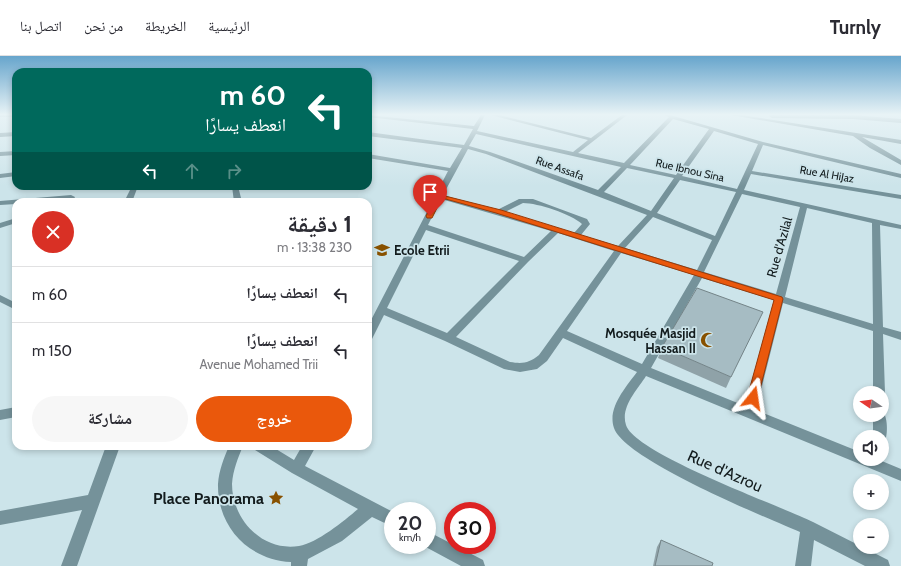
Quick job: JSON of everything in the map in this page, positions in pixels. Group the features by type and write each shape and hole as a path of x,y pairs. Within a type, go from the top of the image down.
{"street":[{"name":"Rue Assafa","path":"402,139 466,148 503,158 599,193 716,239"},
{"path":"372,329 452,170 471,139"},
{"name":"Rue Ibnou Sina","path":"513,139 626,166 901,227"},
{"path":"588,139 593,140"},
{"path":"599,193 652,139"},
{"path":"382,310 449,338 508,366 520,368 533,366 543,358 562,333 619,250 652,214 705,139"},
{"path":"746,139 901,176"},
{"path":"860,139 901,163"},
{"path":"880,139 901,142"},
{"path":"575,153 593,140"},
{"name":"Rue d'Azrou","path":"761,143 749,172 699,275 644,370 623,402 618,415 620,428 625,436 640,449 673,467 808,528 882,566"},
{"path":"0,154 12,153"},
{"path":"372,157 452,170"},
{"name":"Rue Al HiJaz","path":"749,172 901,197"},
{"path":"0,176 12,174"},
{"path":"440,196 498,212 901,336"},
{"path":"58,198 70,197 68,198"},
{"path":"498,212 522,201 540,202 584,221 586,224 585,226 576,236"},
{"path":"0,203 12,202"},
{"name":"Rue d'Azilal","path":"749,412 804,206"},
{"path":"876,221 879,386"},
{"path":"0,226 12,222"},
{"path":"424,227 525,260"},
{"path":"449,338 556,230"},
{"path":"0,298 12,305"},
{"path":"562,333 644,370 853,456"},
{"path":"0,415 12,413"},
{"path":"69,566 111,450"},
{"path":"234,450 225,476 226,500 236,524 252,543 273,553 299,560 347,529 370,508"},
{"path":"266,450 297,469 384,515"},
{"path":"297,469 306,450"},
{"path":"885,466 901,475"},
{"path":"0,518 92,501"},
{"path":"803,566 808,528"},
{"path":"436,544 477,566"}],"building":[{"name":"Mosquée Masjid Hassan II","path":"697,288 763,312 731,377 662,347"},
{"path":"661,540 713,563 712,566 655,566"}],"place":[{"name":"Ecole Etrii","path":"382,250"},
{"name":"Mosquée Masjid Hassan II","path":"708,340"},
{"name":"Place Panorama","path":"276,498"}],"route":[{"path":"430,216 440,196 498,212 778,299 753,398"}]}
